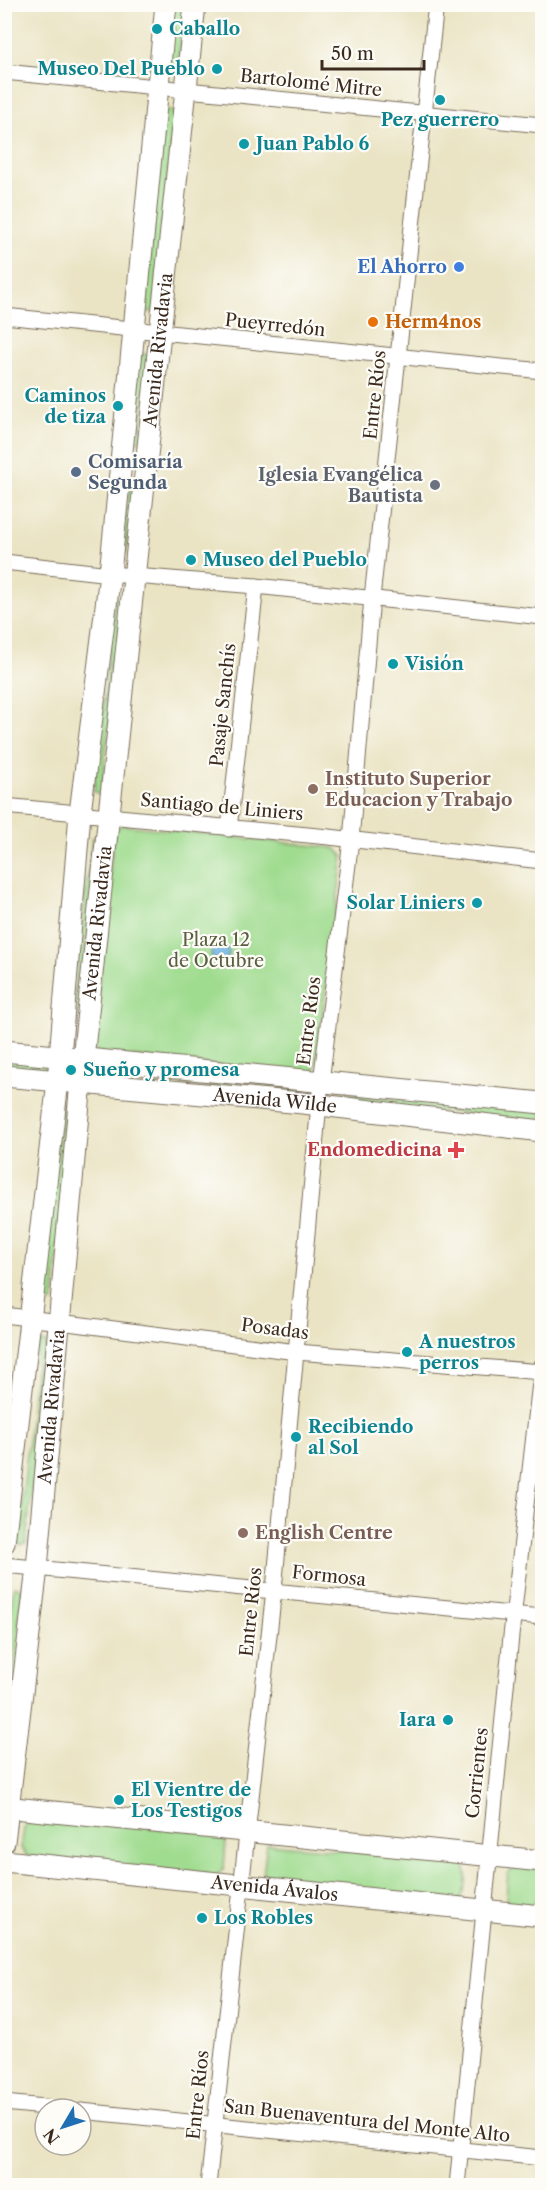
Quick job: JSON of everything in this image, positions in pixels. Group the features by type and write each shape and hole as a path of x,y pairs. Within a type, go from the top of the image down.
{"main road":[{"name":"Avenida Rivadavia","path":"4,1543 60,1058 80,813 110,574 166,4"},
{"name":"Avenida Rivadavia","path":"4,1842 37,1568 83,1059 111,817 195,4"},
{"path":"121,458 147,462"},
{"name":"Avenida Wilde","path":"4,1051 543,1103"},
{"name":"Avenida Wilde","path":"4,1076 319,1105 543,1131"},
{"path":"7,1807 543,1861"},
{"name":"Avenida Ávalos","path":"4,1861 543,1916"}],"street":[{"name":"Entre Ríos","path":"208,2186 274,1590 321,1082 351,840 372,598 436,4"},
{"name":"Bartolomé Mitre","path":"4,72 543,125"},
{"name":"Pueyrredón","path":"4,316 543,371"},
{"path":"4,562 110,574 256,585 543,617"},
{"name":"Pasaje Sanchís","path":"229,829 256,585"},
{"name":"Santiago de Liniers","path":"4,806 543,861"},
{"name":"Posadas","path":"4,1315 297,1352 542,1372"},
{"name":"Corrientes","path":"457,2186 513,1614 543,1365"},
{"name":"Formosa","path":"4,1565 543,1617"},
{"path":"4,2103 33,2106"},
{"name":"San Buenaventura del Monte Alto","path":"93,2112 543,2158"}],"green space":[{"path":"173,5 186,5 177,67 169,66"},
{"path":"167,110 174,111 155,308 151,312 145,311 163,113"},
{"path":"141,354 148,355 140,442 130,440"},
{"path":"130,479 136,481 126,553 122,553"},
{"path":"115,597 123,599 101,795 94,791"},
{"name":"Plaza 12 de Octubre","path":"121,825 335,848 343,856 315,1070 309,1075 98,1053 93,1045 114,831"},
{"path":"92,838 97,838 76,1039 72,1039 69,1035"},
{"path":"5,1058 44,1063 46,1074 5,1071"},
{"path":"102,1069 303,1090 302,1096 102,1076"},
{"path":"345,1094 542,1111 542,1121 344,1101"},
{"path":"71,1100 54,1300 50,1303 42,1297 62,1102"},
{"path":"46,1343 26,1544 20,1545 18,1543 38,1344"},
{"path":"14,1586 22,1589 5,1781 4,1657"},
{"path":"31,1816 216,1833 226,1841 224,1868 217,1875 27,1856 21,1848 25,1823"},
{"path":"267,1844 463,1861 466,1886 459,1901 271,1880 263,1876"},
{"path":"517,1865 542,1868 542,1910 515,1907 506,1898 508,1873"}],"water":[{"path":"220,944 226,947 229,953 226,959 220,962 214,959 211,953 214,947"}],"place":[{"name":"Caballo","path":"157,29"},
{"name":"Museo Del Pueblo","path":"217,69"},
{"name":"Pez guerrero","path":"440,100"},
{"name":"Juan Pablo 6","path":"244,144"},
{"name":"El Ahorro","path":"459,267"},
{"name":"Herm4nos","path":"373,322"},
{"name":"Caminos de tiza","path":"118,406"},
{"name":"Comisaría Segunda","path":"76,472"},
{"name":"Iglesia Evangélica Bautista","path":"435,485"},
{"name":"Museo del Pueblo","path":"191,560"},
{"name":"Visión","path":"393,664"},
{"name":"Instituto Superior Educacion y Trabajo","path":"313,789"},
{"name":"Solar Liniers","path":"477,903"},
{"name":"Sueño y promesa","path":"71,1070"},
{"name":"Endomedicina","path":"456,1150"},
{"name":"A nuestros perros","path":"407,1352"},
{"name":"Recibiendo al Sol","path":"296,1437"},
{"name":"English Centre","path":"243,1533"},
{"name":"Iara","path":"448,1720"},
{"name":"El Vientre de Los Testigos","path":"119,1800"},
{"name":"Los Robles","path":"202,1918"}]}
